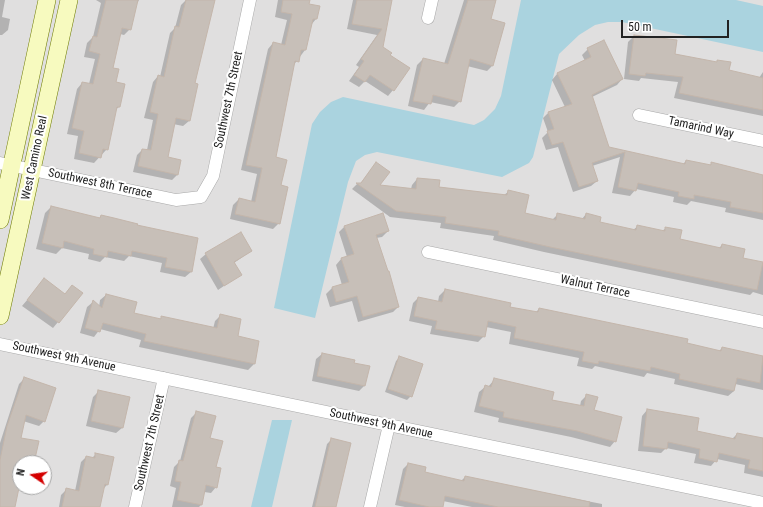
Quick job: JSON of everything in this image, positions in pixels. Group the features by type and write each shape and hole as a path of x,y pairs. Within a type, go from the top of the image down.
{"street":[{"name":"West Camino Real","path":"0,220 6,164 47,0"},
{"name":"West Camino Real","path":"0,316 69,0"},
{"name":"Southwest 7th Street","path":"201,197 212,176 250,0"},
{"path":"428,18 432,0"},
{"name":"Tamarind Way","path":"638,115 763,141"},
{"name":"Southwest 8th Terrace","path":"6,164 176,200 201,197"},
{"name":"Walnut Terrace","path":"428,252 763,322"},
{"name":"Southwest 9th Avenue","path":"0,344 763,502"},
{"name":"Southwest 7th Street","path":"135,507 164,378"},
{"path":"370,507 389,425"}],"shaded area":[{"path":"0,0 763,0 763,507 0,507"}],"water":[{"path":"521,0 736,0 763,6 763,52 622,22 608,22 595,25 579,35 559,54 533,157 529,163 502,177 377,152 365,155 356,161 348,182 315,318 274,308 312,124 320,112 331,102 343,97 474,125 484,120 495,109 501,96"},
{"path":"272,420 292,420 272,507 251,507"}],"building":[{"path":"106,0 138,0 131,30 122,28 113,68 119,69 116,82 125,84 120,107 117,107 108,150 103,149 101,158 79,153 84,131 72,128 82,82 93,84 100,54 89,51 93,36 97,37"},
{"path":"186,0 215,0 195,83 198,84 190,121 176,118 168,157 181,160 178,175 138,166 142,149 151,150 158,114 150,112 158,75 164,77 175,26 179,27"},
{"path":"283,0 310,0 309,4 320,6 317,19 313,19 306,50 301,50 299,62 295,61 276,157 287,160 281,185 288,187 280,224 235,214 239,198 255,202 262,168 246,165 273,42 285,45 292,14 281,12"},
{"path":"357,0 392,0 383,47 392,53 390,55 410,68 394,91 370,75 365,82 354,75 364,61 361,59 382,29 352,24"},
{"path":"468,0 496,0 491,19 505,23 493,66 470,59 461,102 433,95 431,104 413,101 423,58 448,64"},
{"path":"634,35 677,40 675,54 717,62 717,60 731,62 729,70 763,78 763,110 679,93 683,77 646,73 645,76 629,74"},
{"path":"604,40 623,79 592,95 609,147 685,164 686,160 711,165 711,162 763,175 763,213 730,207 731,202 694,195 694,199 678,196 679,192 638,183 636,191 618,187 625,152 592,163 598,181 579,187 563,142 552,145 547,131 554,129 548,112 572,104 557,73 591,57 587,48"},
{"path":"376,162 390,172 380,185 416,189 417,178 440,180 439,187 507,195 508,190 529,195 525,213 556,220 557,213 585,219 586,213 601,217 600,222 636,230 637,225 665,231 665,227 682,230 680,239 721,248 722,244 745,249 743,258 763,262 757,290 550,247 498,235 499,231 445,223 446,217 396,211 356,183 361,183"},
{"path":"51,206 100,218 101,215 138,224 137,225 198,238 192,272 165,267 167,258 132,251 131,256 108,251 107,257 93,254 94,249 64,241 63,248 42,243"},
{"path":"383,213 389,231 376,235 389,271 399,307 363,317 357,296 336,302 332,287 349,282 341,258 354,254 344,226"},
{"path":"241,232 252,251 234,262 242,275 224,286 205,253"},
{"path":"44,278 65,294 72,285 83,293 59,323 27,300"},
{"path":"445,289 511,303 510,307 538,312 539,308 688,339 687,343 721,351 722,347 763,356 760,383 737,378 734,391 679,379 680,374 651,367 650,371 599,361 598,364 582,361 584,352 514,338 516,327 488,321 485,337 435,329 437,321 414,316 418,297 442,302"},
{"path":"106,294 137,302 134,313 161,319 161,316 217,328 220,314 241,319 238,336 259,341 255,364 144,341 146,334 103,323 100,332 85,328 93,300 102,308"},
{"path":"322,353 355,360 354,363 370,366 365,386 317,376"},
{"path":"399,356 423,364 412,397 388,389"},
{"path":"24,377 56,388 45,422 26,415 21,438 39,441 36,455 12,455 12,495 18,495 15,507 0,507 0,460 7,426"},
{"path":"494,378 554,392 552,400 584,406 586,394 598,397 594,410 622,417 616,442 577,431 503,417 504,412 479,406 485,385 491,387"},
{"path":"98,390 130,397 123,428 91,421"},
{"path":"647,409 699,418 697,431 735,439 737,433 763,438 763,471 748,468 750,460 719,453 717,462 699,458 700,449 668,442 667,449 643,446"},
{"path":"196,411 216,416 210,438 223,441 216,467 221,468 217,488 206,485 202,505 177,500 181,482 175,481 179,460 183,461"},
{"path":"331,438 351,443 336,507 315,507"},
{"path":"95,453 114,457 108,485 105,484 100,507 62,507 66,488 79,491 86,456 95,458"},
{"path":"408,463 426,467 425,472 464,481 465,476 590,502 589,507 498,507 445,496 443,507 429,507 399,500"}]}
